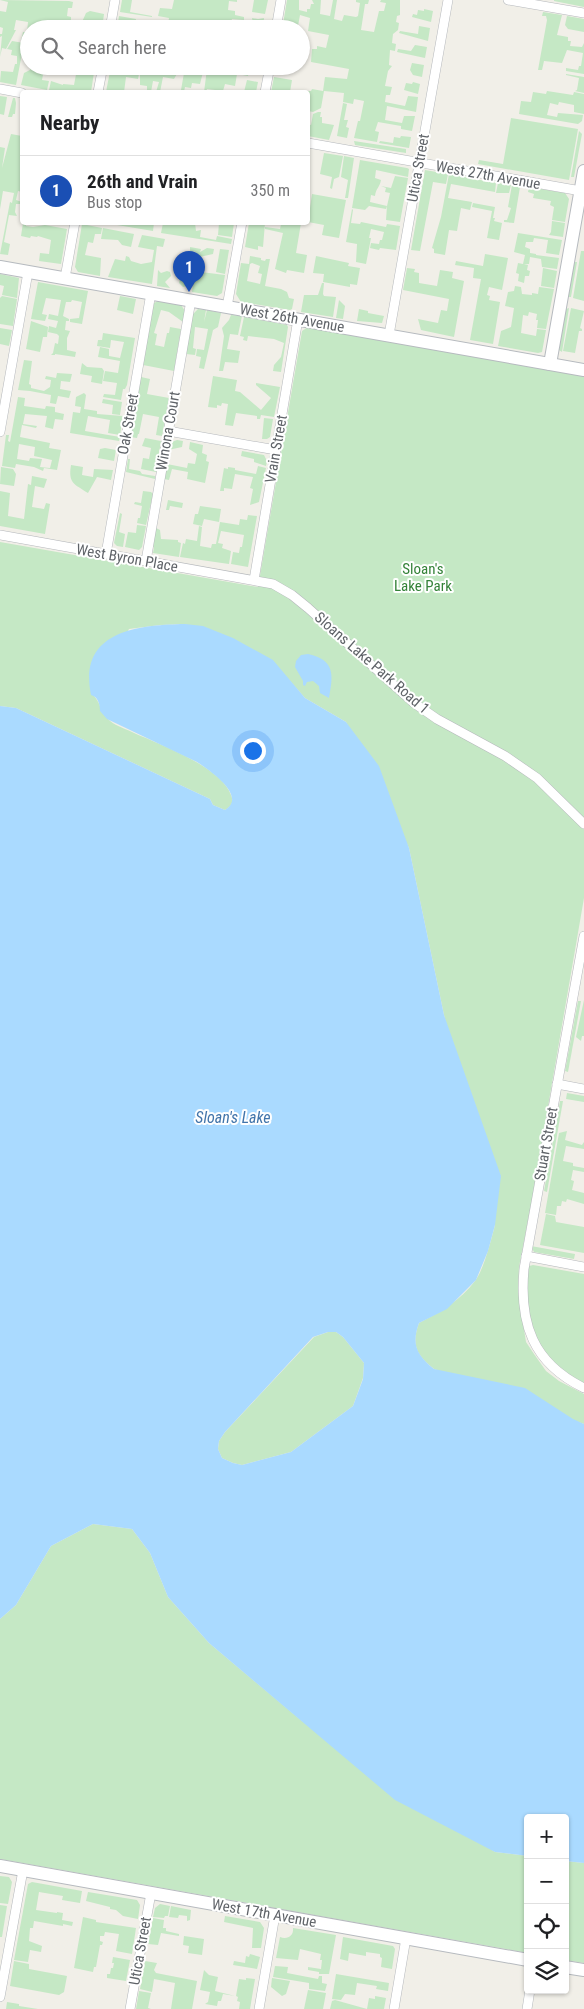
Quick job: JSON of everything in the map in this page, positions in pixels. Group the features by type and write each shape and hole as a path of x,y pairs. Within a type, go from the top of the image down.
{"street":[{"path":"112,20 115,0"},
{"path":"278,20 281,0"},
{"name":"Utica Street","path":"389,335 448,0"},
{"path":"508,0 584,13"},
{"path":"98,90 101,75"},
{"path":"265,90 268,75"},
{"path":"0,90 20,93"},
{"name":"West 27th Avenue","path":"310,143 580,191"},
{"path":"550,364 584,171"},
{"path":"65,278 74,225"},
{"path":"228,307 242,225"},
{"name":"West 26th Avenue","path":"0,267 584,370"},
{"path":"0,432 28,272"},
{"name":"Oak Street","path":"106,554 151,294"},
{"name":"Winona Court","path":"146,561 191,300"},
{"name":"Vrain Street","path":"254,580 298,319"},
{"path":"168,431 276,450"},
{"name":"West Byron Place","path":"0,536 254,580"},
{"name":"Sloans Lake Park Road 1","path":"254,580 273,584 292,595 414,702 437,719 505,756 537,778 584,824"},
{"name":"Stuart Street","path":"584,936 523,1274 525,1313 532,1340 554,1370 584,1388"},
{"path":"557,1084 584,1089"},
{"path":"526,1256 584,1267"},
{"name":"West 17th Avenue","path":"0,1866 524,1959"},
{"path":"0,1996 23,1870"},
{"name":"Utica Street","path":"130,2009 151,1893"},
{"path":"259,2009 275,1915"},
{"path":"394,2009 406,1938"},
{"path":"569,1968 584,1970"},
{"path":"527,2009 529,1994"}],"green space":[{"path":"0,0 73,2 72,8 68,8 67,16 71,17 71,20 16,20 14,30 16,30 6,49 2,48 0,57 2,36 0,37 0,34 2,34 3,28 0,27 0,11 6,12 8,2"},
{"path":"122,0 132,0 130,12 152,17 120,12"},
{"path":"174,0 237,0 237,2 229,1 228,10 235,11 235,15 244,17 244,20 169,20 169,18 158,16 160,8 172,9"},
{"path":"254,0 268,0 265,14 252,12"},
{"path":"287,0 299,0 299,10 307,12 311,4 314,4 312,0 321,0 320,14 330,16 333,0 337,0 334,19 342,21 344,15 358,16 360,3 356,2 356,0 369,0 368,4 365,4 361,30 374,32 379,11 384,11 386,3 380,2 381,0 400,0 400,15 397,16 396,22 399,23 398,30 393,34 392,43 396,44 395,51 390,50 389,65 392,66 388,71 385,86 392,87 390,95 386,95 385,102 405,106 408,96 418,97 416,112 387,106 385,120 402,123 404,116 415,116 412,131 401,129 401,126 378,122 375,131 379,132 377,142 354,138 364,101 354,99 353,104 343,102 344,93 324,91 321,108 310,111 310,91 312,89 323,91 325,77 347,79 349,69 311,62 312,49 317,49 317,46 326,48 329,35 310,31 310,18 300,15 299,20 284,20"},
{"path":"584,0 584,7 554,1"},
{"path":"424,9 433,11 431,22 412,17 413,14 417,15 418,10 424,11"},
{"path":"90,11 104,14 103,20 83,20 86,13"},
{"path":"543,12 562,15 557,35 568,37 568,41 571,41 570,46 582,47 584,43 584,74 566,71 566,68 578,70 579,66 581,66 583,53 567,50 562,63 544,61 542,70 538,70 547,20 546,16 542,16"},
{"path":"119,16 136,19 136,20 118,20"},
{"path":"567,16 584,19 584,32 568,29 565,25"},
{"path":"252,18 264,18 264,20 252,20"},
{"path":"419,26 430,28 428,41 399,33 400,31 418,34"},
{"path":"12,41 20,42 20,64 16,85 0,82 1,71 13,72 15,64 17,64 17,56 11,55 12,50 7,49"},
{"path":"415,45 427,47 425,58 397,52 398,49 411,51"},
{"path":"412,63 424,65 422,77 413,75 410,70"},
{"path":"566,74 584,77 584,93 575,91 577,90 579,78"},
{"path":"24,75 43,75 42,80 49,81 47,90 21,85"},
{"path":"76,75 94,75 91,90 49,90 51,81 63,85 74,85"},
{"path":"109,75 139,75 138,79 126,77 124,90 106,90"},
{"path":"140,75 176,75 174,79 163,77 160,90 157,90 159,82 153,81 151,90 147,90 147,86 140,85"},
{"path":"184,75 202,75 200,84 192,83 191,88 185,87 184,90 181,90"},
{"path":"206,75 237,75 235,86 225,84 223,90 204,90"},
{"path":"274,77 292,80 290,90 271,90"},
{"path":"247,80 258,82 256,90 244,90"},
{"path":"413,82 420,84 418,94 404,90 406,83 412,84"},
{"path":"547,91 573,95 574,92 584,94 584,114 574,112 574,105 559,102 558,105 550,103 547,115 557,117 558,113 583,115 582,121 578,124 519,114 521,101 531,102 533,92 546,94"},
{"path":"0,96 7,97 4,115 0,114"},
{"path":"13,98 15,98 16,103 15,114 12,117 8,117"},
{"path":"343,103 347,104 344,120 348,120 346,127 349,128 347,138 337,136"},
{"path":"321,112 322,123 334,125 329,140 310,136 310,125 313,114"},
{"path":"511,118 578,129 569,180 478,164 479,160 503,164"},
{"path":"579,131 582,134 574,177 571,177"},
{"path":"11,134 20,136 20,192 18,191 16,200 20,201 20,204 16,204 15,212 17,216 9,215 4,242 10,244 8,255 0,254 10,202 12,203 14,193 3,191 0,209 0,147 5,148 2,168"},
{"path":"401,136 411,137 409,148 379,143 380,141 393,143 394,137 400,138"},
{"path":"354,141 406,149 406,153 355,145"},
{"path":"324,153 343,156 339,177 334,179 332,189 330,188 332,177 320,174"},
{"path":"344,156 354,158 348,198 345,198 348,180 341,177"},
{"path":"360,160 409,169 408,177 376,170 375,178 381,180 375,196 371,195 370,202 387,206 386,209 369,206 365,210 352,208"},
{"path":"425,170 448,174 446,184 433,182 420,251 411,250"},
{"path":"449,174 496,183 495,192 451,184 448,198 472,202 470,210 461,208 457,231 449,230 445,255 434,253 432,248 441,217"},
{"path":"395,176 408,178 400,222 386,220 390,193 385,192 386,188 381,186 391,188"},
{"path":"498,183 511,185 509,193 496,193"},
{"path":"512,185 520,187 514,223 504,222 504,220 507,220 511,208 508,207"},
{"path":"529,187 565,193 569,199 565,222 552,220 554,207 550,205 551,201 533,198 534,194 528,192"},
{"path":"312,194 346,200 339,238 322,235 324,225 310,222"},
{"path":"473,203 495,207 494,221 502,223 499,240 487,238 492,211 472,207"},
{"path":"352,209 351,223 360,224 361,222 386,227 387,224 400,226 396,250 370,248 371,243 379,244 384,232 371,229 366,264 356,262 357,244 346,242"},
{"path":"552,221 565,223 563,237 549,235"},
{"path":"23,225 33,227 45,225 67,229 61,264 39,261 40,253 49,254 51,240 38,236 31,236 30,238 21,236"},
{"path":"82,225 102,228 101,234 95,234 93,243 88,242 85,255 101,258 100,276 78,272 75,267"},
{"path":"117,225 154,225 153,231"},
{"path":"163,225 195,225 196,231 201,230 200,237 216,240 217,236 232,239 231,244 161,233"},
{"path":"219,225 234,225 232,237 218,235"},
{"path":"249,225 265,225 263,247 258,246 258,250 245,247"},
{"path":"281,225 301,225 296,253 307,255 304,273 287,270 286,273 275,269 283,233 265,229 265,227 280,229"},
{"path":"103,228 134,234 131,247 122,245 118,240 101,239"},
{"path":"518,233 562,240 559,255 546,253 548,240 534,238 533,242 526,242 525,247 530,249 530,253 536,255 559,258 557,269 542,267 541,259 530,257 529,264 524,264 528,265 529,276 525,276 524,283 518,281 519,274 516,273 518,263 523,264 525,255 514,252"},
{"path":"142,235 165,239 163,247 157,246 152,284 108,277 115,259 125,261 126,256 131,261 141,264 152,262 154,250 138,247"},
{"path":"190,247 201,249 200,252 207,248 214,249 213,254 195,258 196,252 190,251"},
{"path":"220,249 229,250 225,274 216,272"},
{"path":"581,251 584,251 584,301 573,298"},
{"path":"485,254 508,258 502,290 489,287 487,295 490,296 489,300 500,302 493,344 470,340 481,279 473,278 474,268 455,265 456,261 483,266"},
{"path":"250,256 261,258 261,260 265,261 270,259 265,286 287,292 289,298 294,299 292,309 241,302 236,294 241,263 249,264","holes":["250,264 260,266 258,273 262,274 260,284 247,281"]},
{"path":"316,256 349,263 348,266 360,268 357,285 350,284 350,287 323,282 324,274 313,273"},
{"path":"574,262 577,262 571,297 568,297"},
{"path":"407,268 415,269 414,272 419,273 419,283 437,286 440,270 453,272 452,278 464,281 454,337 421,330 418,319 438,323 441,310 447,311 449,299 403,290"},
{"path":"543,268 557,271 554,288 541,286"},
{"path":"158,270 161,273 170,272 171,276 165,282 170,288 157,286"},
{"path":"193,271 225,275 222,293 217,296 192,292 193,284 183,287 179,283 180,279 183,277 189,282"},
{"path":"0,274 19,278 17,298 2,295 4,286 0,285"},
{"path":"38,282 88,291 82,324 70,322 70,319 79,318 82,302 72,300 71,302 66,302 63,316 69,319 69,321 66,321 65,330 70,331 67,338 67,350 76,352 75,357 51,355 55,343 58,344 59,336 48,332 49,326 56,328 58,321 48,319 49,314 58,316 61,300 46,298 42,314 47,315 45,321 31,319"},
{"path":"322,283 324,283 324,296 336,297 333,317 301,312 304,295 318,295"},
{"path":"515,286 521,287 522,294 532,295 532,293 538,294 539,287 554,289 546,329 537,328 537,314 529,312 528,316 523,315 521,333 536,336 537,329 546,330 542,352 538,353 498,346 501,331 511,327 514,308 505,306 508,292 514,291"},
{"path":"2,296 17,299 13,326 0,324 0,298"},
{"path":"120,296 136,299 133,314 117,310"},
{"path":"339,300 345,306 343,319 336,318"},
{"path":"158,301 181,305 185,311 183,322 169,312 161,310 154,333 157,334 155,345 164,347 170,327 181,329 174,371 143,365 154,303"},
{"path":"569,308 562,352 559,350 566,309"},
{"path":"571,308 584,311 580,328 582,331 579,331 575,353 563,351"},
{"path":"198,309 206,310 204,322 207,310 221,313 218,327 213,330 204,369 199,368 201,357 196,356 197,349 204,350 208,329 195,327 193,348 196,349 195,355 186,354 193,314"},
{"path":"359,309 384,316 382,323 357,321"},
{"path":"231,315 242,316 238,335 230,334 227,349 240,351 238,363 225,362 223,371 219,371 224,336 222,328"},
{"path":"244,317 287,325 281,372 273,371 274,365 281,357 284,343 274,339 248,336 247,341 243,340 244,337 240,336"},
{"path":"31,321 48,327 47,337 43,337 40,352 26,349"},
{"name":"Sloan's Lake Park","path":"308,327 584,376 584,898 519,1267 518,1292 526,1342 546,1371 559,1381 584,1394 584,1424 434,1369 419,1354 415,1344 419,1323 457,1300 475,1281 484,1262 495,1225 444,1015 409,848 346,722 305,698 290,681 185,624 129,629 94,696 106,717 113,723 188,757 215,775 225,784 232,797 232,804 225,810 213,805 210,799 16,708 0,706 0,542 258,587 302,331"},
{"path":"0,328 12,330 9,346 0,344"},
{"path":"103,333 135,338 127,385 123,389 121,400 103,397 104,394 115,395 117,383 103,381 105,371 118,373 120,361 98,357 100,347 109,349 109,356 120,358 124,342 111,340 110,348 97,346 98,340 102,340"},
{"path":"24,360 32,361 29,384 31,388 44,391 50,387 51,380 45,379 46,376 56,378 57,373 72,374 70,382 61,381 60,389 71,391 69,398 58,396 56,404 50,403 51,395 18,390"},
{"path":"82,363 87,367 102,368 104,371 102,384 91,382 92,376 80,374"},
{"path":"213,376 237,380 235,391 240,392 261,410 271,398 256,383 280,387 274,417 261,415 260,419 257,419 257,416 236,413 233,426 225,425 228,404 222,403 221,406 217,405 217,408 208,407"},
{"path":"141,377 150,379 147,394 169,398 162,436 156,435 159,417 143,414 137,438 130,437"},
{"path":"84,393 86,395 84,409 97,411 97,414 123,416 120,435 108,433 110,420 88,416 85,431 120,437 119,441 70,433 73,412 80,413 81,407 75,406 76,397"},
{"path":"18,397 25,398 24,406 45,409 46,406 55,407 55,412 64,414 63,420 55,419 53,429 45,427 47,416 25,414 23,424 37,426 36,428 22,425 20,437 50,443 49,448 61,450 57,470 44,468 43,471 34,467 16,464 15,468 2,466 6,435 9,435 8,441 10,442","holes":["19,444 35,447 34,456 52,460 50,468 40,467 42,459 30,458 29,461 17,459"]},
{"path":"103,399 122,402 120,415 112,414 113,405 102,403"},
{"path":"264,418 273,419 270,437 267,439 262,439"},
{"path":"145,438 161,441 156,472 141,469 143,458 149,459 151,448 142,446"},
{"path":"177,440 183,441 182,447 168,450 169,443"},
{"path":"190,442 203,445 202,453 207,455 206,461 209,462 205,483 187,479 188,472 172,469 169,480 164,479 167,464 187,468 188,463 195,464 197,454 189,449"},
{"path":"100,449 116,450 114,461 98,458"},
{"path":"242,451 264,455 267,461 266,466 254,462 254,459 241,456"},
{"path":"128,459 130,459 129,469 155,476 155,479 126,472"},
{"path":"71,465 83,467 82,475 93,477 94,469 113,470 111,480 97,477 88,493 71,479"},
{"path":"258,466 266,468 259,502 250,505 253,489 250,488 253,477 235,474 232,489 224,488 224,491 220,491 224,468 235,468 235,470 256,474"},
{"path":"1,467 13,469 16,474 14,486 0,484"},
{"path":"32,476 47,479 44,488 35,486 32,507 44,509 46,503 50,504 45,534 0,526 0,491 10,493 8,516 24,519 28,484 31,485"},
{"path":"143,491 153,494 146,525 137,523 142,506 134,504 135,502 141,503"},
{"path":"168,500 183,503 182,508 170,506 169,510 166,510"},
{"path":"200,506 221,509 219,522 204,519 202,526 193,524 195,514 198,514"},
{"path":"120,513 122,514 119,532 125,534 123,547 117,546 114,543"},
{"path":"248,515 257,516 248,567 231,564 233,552 239,553 240,547 242,547 244,535 221,531 218,543 223,544 222,548 231,551 229,564 180,557 183,543 185,544 186,539 197,541 199,526 202,527 200,546 211,548 212,544 216,544 220,522 239,525 240,519 247,520"},
{"path":"137,525 146,526 142,547 139,550 125,547 128,532 136,533"},
{"path":"156,528 160,530 161,539 178,540 181,543 179,557 153,553 154,547 152,546"},
{"path":"584,1000 584,1036 582,1036 581,1041 576,1037"},
{"path":"578,1001 581,1001 568,1072 565,1071"},
{"path":"567,1093 584,1096 584,1102 566,1099"},
{"path":"560,1101 563,1101 547,1192 544,1191"},
{"path":"567,1131 565,1140 582,1145 584,1142 584,1149 566,1146 563,1161 573,1163 573,1166 584,1168 584,1172 573,1170 571,1180 574,1181 572,1190 584,1193 584,1204 567,1199 566,1202 562,1201 561,1206 557,1206 556,1215 545,1213 559,1133"},
{"path":"546,1214 555,1216 556,1222 584,1227 584,1253 540,1245"},
{"path":"531,1246 575,1254 574,1259 534,1252"},
{"path":"533,1265 584,1274 584,1384 557,1368 548,1358 535,1334 526,1293 529,1266"},
{"path":"328,1332 336,1332 343,1337 364,1363 363,1378 353,1406 291,1452 242,1465 222,1458 218,1449 219,1441 225,1432 314,1337"},
{"path":"93,1524 132,1529 150,1553 168,1597 209,1643 302,1721 495,1852 524,1856 524,1952 0,1859 0,1619 16,1605 51,1546"},
{"path":"569,1861 584,1863 584,1963 569,1961"},
{"path":"0,1876 9,1877 12,1882 8,1904 0,1903"},
{"path":"32,1882 82,1891 80,1903 62,1900 63,1896 39,1892 36,1910 63,1913 62,1920 73,1922 72,1926 63,1924 63,1926 34,1921 33,1928 30,1928 29,1941 42,1946 41,1952 30,1950 28,1962 14,1960 28,1884"},
{"path":"88,1892 137,1900 140,1905 138,1919 123,1916 116,1910 110,1909 110,1907 86,1901"},
{"path":"160,1904 170,1906 168,1916 164,1918 153,1917 155,1908"},
{"path":"0,1905 7,1906 2,1937 0,1937"},
{"path":"171,1906 191,1910 190,1920 187,1921 187,1916 169,1917"},
{"path":"225,1916 260,1922 264,1928 261,1948 252,1948 253,1928 224,1922"},
{"path":"83,1917 96,1920 96,1922 136,1928 132,1954 116,1951 119,1934 105,1932 104,1936 100,1936 100,1941 103,1942 100,1945 96,1967 94,1967 93,1972 74,1968"},
{"path":"153,1918 164,1920 163,1928 166,1928 166,1931 179,1934 179,1936 161,1933 158,1945 148,1944"},
{"path":"293,1928 336,1935 329,1974 319,1974 319,1972 308,1970 308,1967 321,1969 321,1954 300,1949 298,1960 276,1958 280,1937 290,1937"},
{"path":"184,1936 204,1939 202,1955 188,1953 189,1946 183,1945"},
{"path":"343,1937 393,1946 395,1949 392,1969 381,1967 382,1958 380,1954 366,1952 366,1956 349,1953 348,1961 340,1959"},
{"path":"250,1954 260,1957 257,1969 233,1965 234,1961 245,1963 246,1956 249,1957"},
{"path":"113,1957 130,1960 126,1981 107,1978 107,1974 110,1974 111,1968 113,1968"},
{"path":"14,1961 29,1964 29,1969 67,1976 64,1992 59,1995 10,1986"},
{"path":"145,1961 157,1963 154,1970 156,1973 197,1981 192,2009 171,2009 175,1983 154,1979 152,1992 140,1989"},
{"path":"275,1966 288,1967 287,1973 318,1979 319,1976 322,1976 322,1983 327,1984 325,1991 309,1989 309,1983 273,1977"},
{"path":"204,1970 209,1975 218,1977 215,1991 235,1996 223,1994 217,2006 205,2004 208,2002 210,1992 200,1990"},
{"path":"336,1974 389,1983 388,1991 376,1989 377,1986 357,1983 355,1995 345,1994 341,2000 332,1999"},
{"path":"246,1978 255,1979 250,2009 239,2009 240,2002 237,2001 238,1997 236,1996 239,1979 246,1980"},
{"path":"272,1978 290,1981 286,1994 282,1996 271,1987"},
{"path":"308,1990 326,1993 323,2009 304,2009"},
{"path":"139,1991 151,1993 148,2008 151,2009 136,2009"},
{"path":"375,1996 386,1998 384,2009 367,2009 369,1998 375,1999"},
{"path":"335,2000 367,2009 330,2009 332,2001"},
{"path":"7,2002 19,2004 19,2006 38,2009 6,2009"}],"water":[{"name":"Sloan's Lake","path":"185,624 203,626 233,638 273,660 305,698 346,722 379,766 409,848 444,1015 501,1176 495,1225 488,1251 476,1280 447,1309 419,1323 416,1344 423,1359 434,1369 525,1388 584,1424 584,1863 569,1861 569,1814 524,1814 524,1856 495,1852 395,1800 209,1643 168,1597 150,1553 132,1529 93,1524 51,1546 16,1605 0,1619 0,706 16,708 210,799 213,805 225,810 231,804 232,798 224,784 217,777 197,762 107,719 100,711 97,699 91,695 89,674 93,657 102,645 115,636 131,630","holes":["328,1332 336,1332 343,1337 364,1363 363,1379 353,1406 291,1452 242,1465 222,1458 218,1449 219,1441 225,1432 313,1337"]},
{"path":"308,654 324,660 328,665 331,676 329,698 320,693 319,686 313,681 307,682 305,686 303,685 303,681 295,667 296,661 301,655"}],"place":[{"name":"26th and Vrain","path":"189,292"}]}
